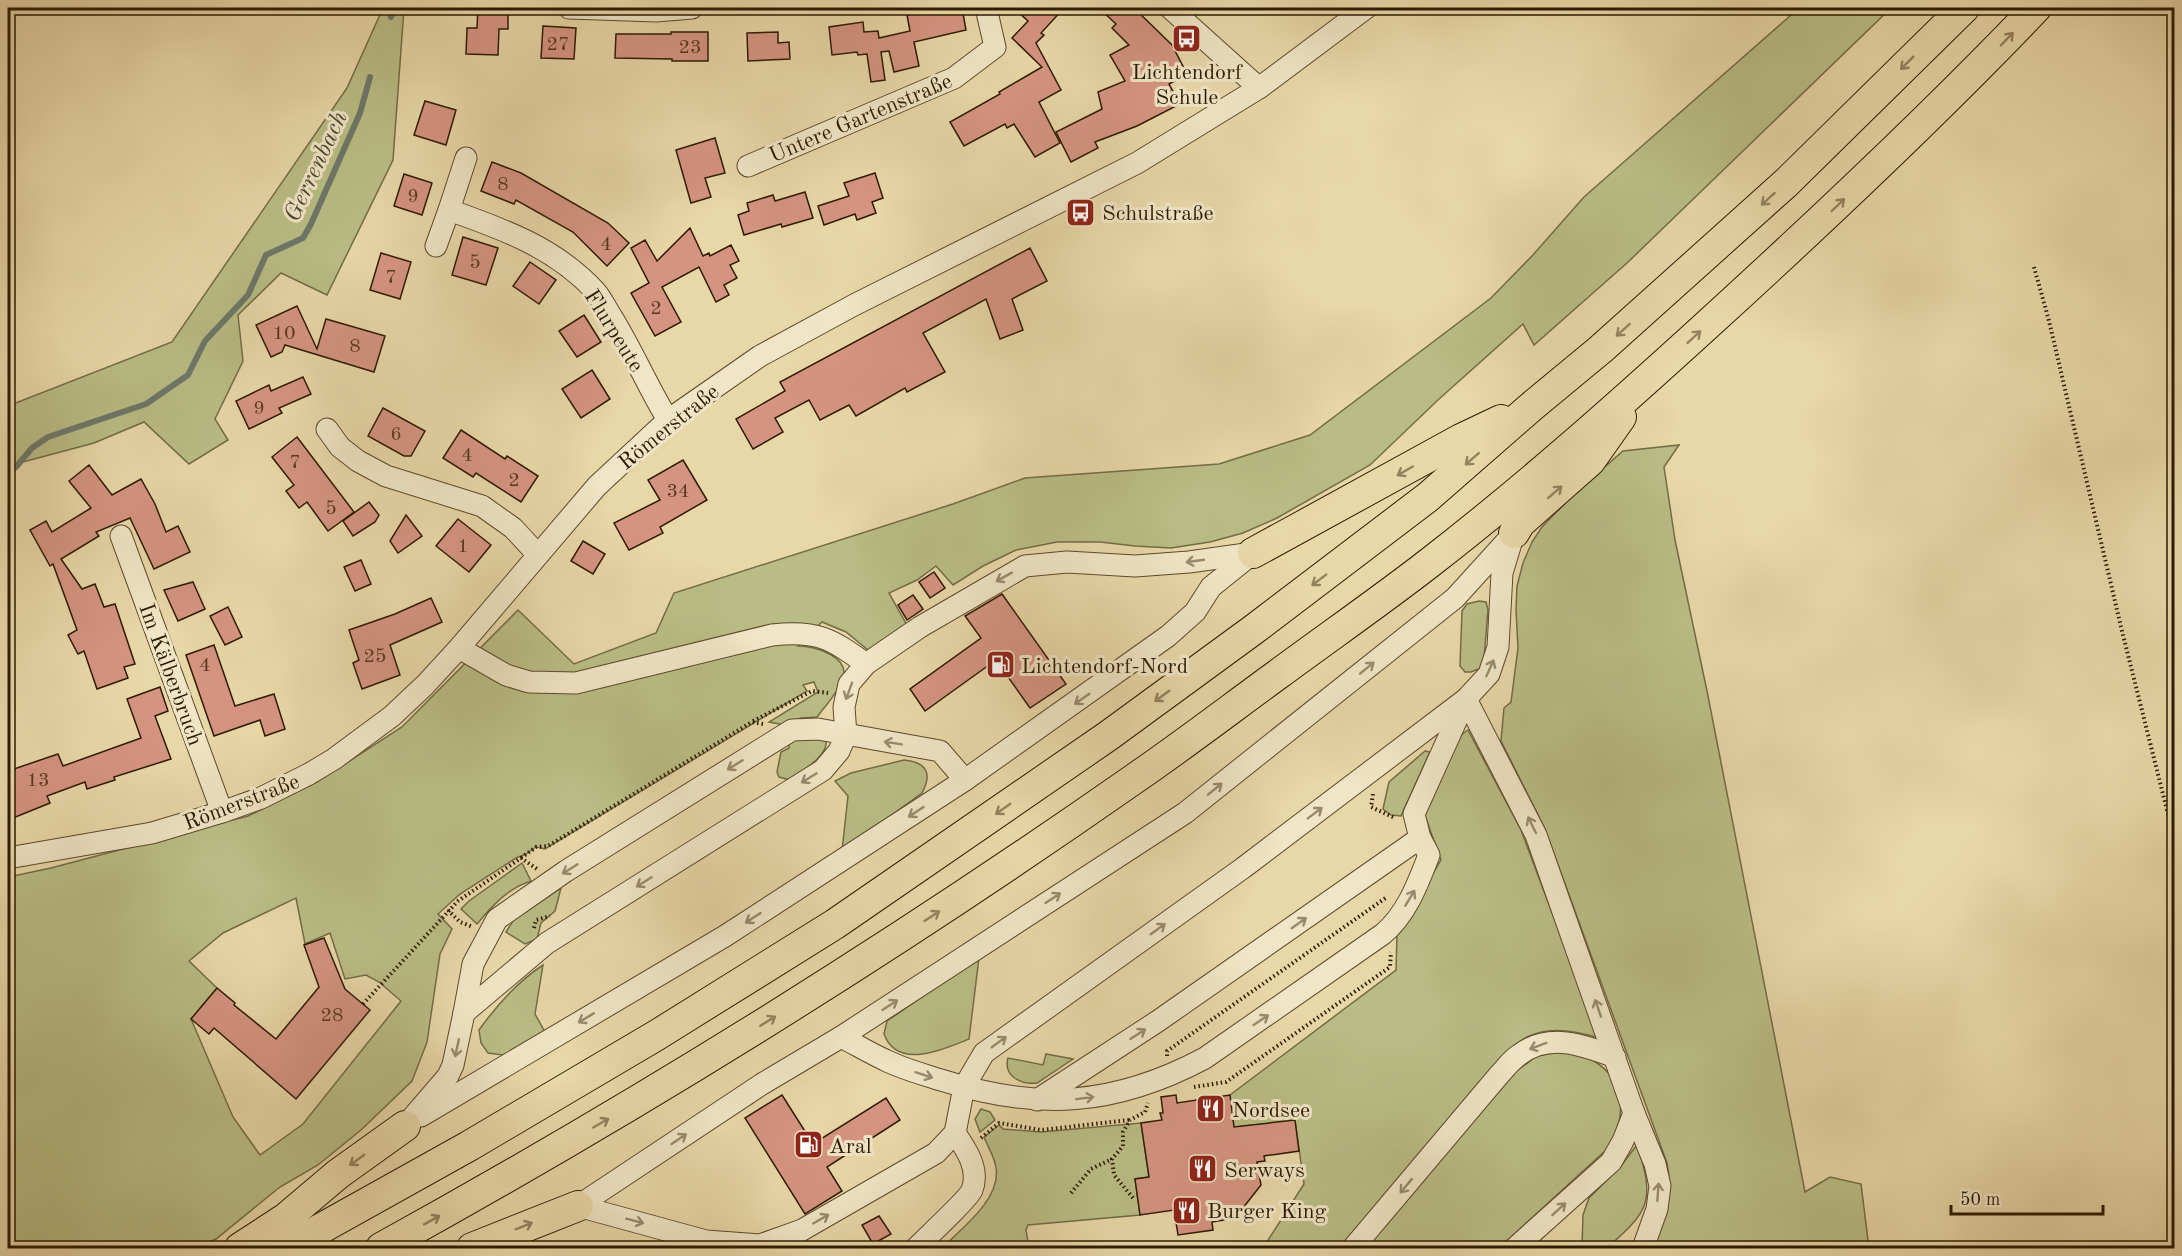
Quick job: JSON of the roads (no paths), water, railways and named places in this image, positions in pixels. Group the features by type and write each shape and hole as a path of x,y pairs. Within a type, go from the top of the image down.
{"highway":[{"path":"286,1248 470,1146 657,1035 854,912 1108,736 1254,630 1428,497 1601,349 1786,183 1964,8"},
{"path":"381,1248 492,1187 675,1080 828,984 1136,778 1429,563 1564,452 1823,220 1977,70 2036,8"},
{"path":"1514,533 1520,523 1590,461 1650,376"},
{"path":"1253,553 1461,439 1531,407"},
{"path":"240,1248 286,1218 338,1174 405,1126"},
{"path":"472,1248 578,1206"}],"street":[{"path":"569,8 656,11 692,8"},
{"name":"Untere Gartenstraße","path":"748,166 954,78 995,47 986,8"},
{"path":"1170,8 1259,88"},
{"name":"Römerstraße","path":"8,858 152,833 261,798 309,774 354,745 392,716 426,685 597,486 668,420 760,356 854,305 1117,174 1259,88 1366,8"},
{"path":"436,246 466,158"},
{"name":"Flurpeute","path":"449,210 499,227 534,243 565,263 589,285 597,293 624,338 668,420"},
{"path":"327,429 340,447 386,476 482,506 513,528 538,555"},
{"path":"916,1248 972,1191 974,1170 961,1141 964,1087 984,1053 1243,868 1466,699 1489,674 1498,647 1502,573 1514,533"},
{"path":"578,1206 762,1084 841,1037 1185,813 1455,598 1514,533"},
{"name":"Im Kälberbruch","path":"121,536 222,812"},
{"path":"464,1013 547,943 823,770 839,751 846,735 844,707 849,684 866,664 920,627 1025,566 1067,562 1135,566 1189,562 1253,553"},
{"path":"405,1126 725,936 965,780 1168,636 1195,612 1211,587 1253,553"},
{"path":"459,648 506,675 529,682 576,683 772,635 796,632 817,634 866,664"},
{"path":"841,1037 885,1060 964,1087 1036,1100 1083,1099 1130,1090 1205,1058 1317,982 1390,928 1413,896 1429,855 1418,832 1414,814 1466,699"},
{"path":"1466,699 1536,835 1634,1113 1655,1164 1660,1186 1657,1209 1643,1248"},
{"path":"405,1126 447,1076 453,1065 472,964 497,919 553,880 792,730 818,729 940,751 965,780"},
{"path":"1036,1100 1158,1021 1418,832"},
{"path":"1353,1248 1519,1054 1543,1043 1576,1043 1615,1057"},
{"path":"1515,1248 1611,1162 1623,1141 1634,1113"},
{"path":"578,1206 706,1241 760,1245 802,1230 961,1141"},
{"path":"1626,1248 1651,1226"}],"waterway":[{"name":"Gerrenbach","path":"391,17 395,8"},
{"name":"Gerrenbach","path":"8,471 16,467 32,448 48,437 146,404 188,375 205,341 248,295 266,255 303,238 360,113 370,77"}],"place":[{"name":"Lichtendorf Schule","path":"1187,39"},
{"name":"Schulstraße","path":"1081,212"},
{"name":"Lichtendorf-Nord","path":"1000,665"},
{"name":"Nordsee","path":"1211,1109"},
{"name":"Aral","path":"808,1145"},
{"name":"Serways","path":"1203,1169"},
{"name":"Burger King","path":"1186,1210"}]}
